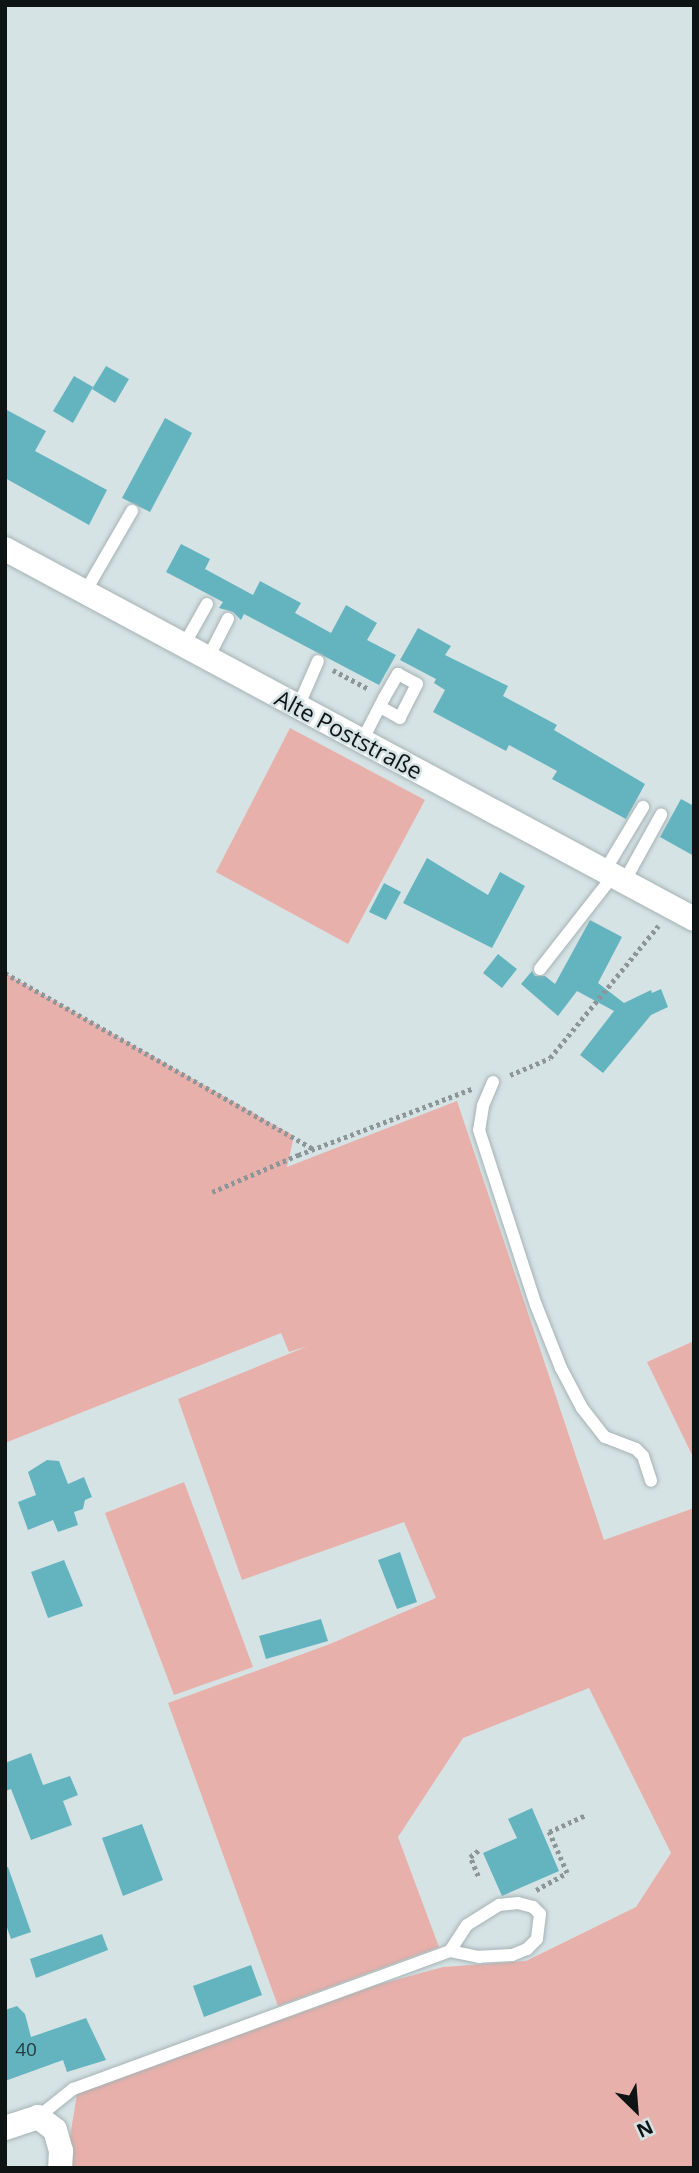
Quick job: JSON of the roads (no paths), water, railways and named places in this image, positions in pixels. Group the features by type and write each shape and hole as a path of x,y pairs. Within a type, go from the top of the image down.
{"street":[{"name":"Alte Poststraße","path":"5,549 694,919"},
{"path":"5,2128 38,2117 55,2130 61,2151 60,2168"}],"lane":[{"path":"85,592 132,511"},
{"path":"184,645 207,604"},
{"path":"208,658 228,619"},
{"path":"298,707 318,662"},
{"path":"362,741 382,703"},
{"path":"613,876 643,807"},
{"path":"540,969 661,816"},
{"path":"493,1082 483,1105 479,1130 551,1343 582,1408 605,1437 636,1449 643,1456 651,1482"},
{"path":"38,2117 73,2089 450,1951 479,1957 512,1955 527,1949 537,1939 540,1914 533,1907 518,1902 499,1905 467,1925 450,1951"}]}
